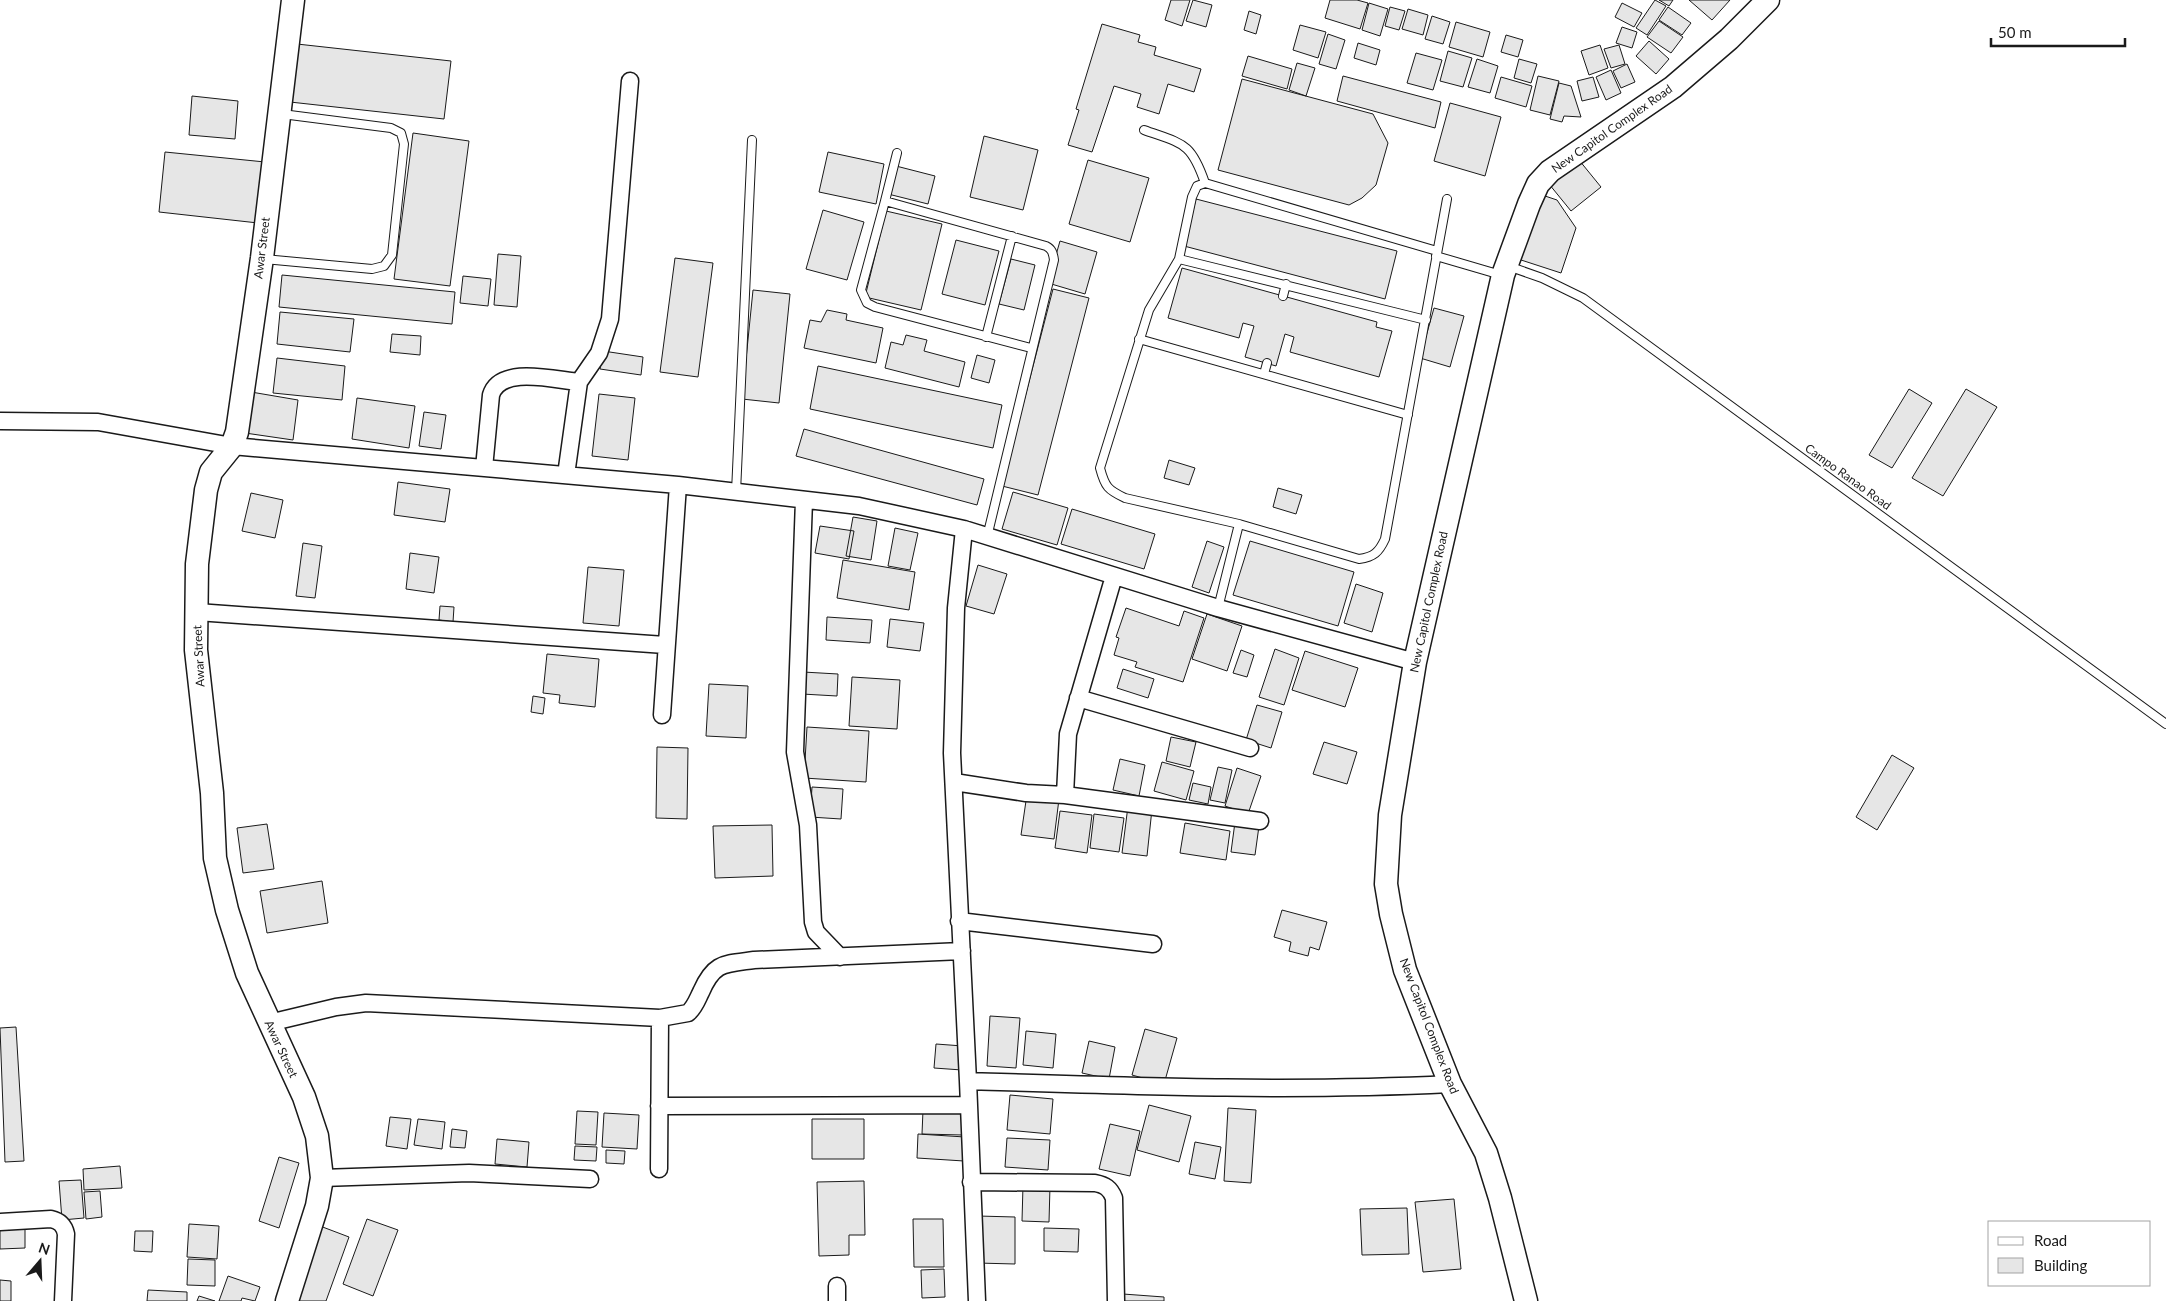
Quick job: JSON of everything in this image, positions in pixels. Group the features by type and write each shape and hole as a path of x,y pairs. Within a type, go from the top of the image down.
{"main road":[{"name":"Awar Street","path":"287,1301 318,1206 322,1178 317,1136 304,1097 247,973 215,858 212,792 196,650 196,564 206,490 211,472 232,446 237,432 262,258 293,0"},
{"name":"New Capitol Complex Road","path":"1526,1301 1500,1198 1486,1153 1450,1084 1405,970 1391,914 1386,884 1390,815 1415,662 1505,270 1538,184 1550,171 1673,87 1729,39 1768,0"}],"street":[{"path":"566,475 579,382 599,353 610,319 630,81"},
{"path":"484,468 491,395 494,386 503,380 515,376 579,382"},
{"path":"0,421 98,422 232,446 678,486 898,513 964,530 1218,608 1415,662"},
{"path":"662,715 665,645 678,486"},
{"path":"804,500 795,752 808,825 813,922 816,932 840,957"},
{"path":"964,530 956,617 952,753 977,1301"},
{"path":"1065,795 1068,734 1114,576"},
{"path":"197,612 665,645"},
{"path":"1078,698 1250,748"},
{"path":"954,782 1026,793 1065,795 1260,821"},
{"path":"959,922 1153,944"},
{"path":"269,1023 336,1007 366,1003 660,1018 688,1013 696,1003 708,975 716,968 728,963 754,960 962,951"},
{"path":"659,1169 660,1018"},
{"path":"968,1080 1185,1087 1376,1088 1450,1084"},
{"path":"659,1106 969,1105"},
{"path":"322,1178 469,1173 590,1179"},
{"path":"971,1182 1095,1183 1104,1185 1111,1190 1114,1198 1116,1301"},
{"path":"0,1222 51,1219 58,1221 64,1226 66,1234 63,1301"}],"lane":[{"path":"262,258 372,269 384,266 392,255 404,144 401,133 392,128 278,114"},
{"path":"1144,130 1179,142 1189,149 1197,160 1205,183 1197,186 1192,197 1179,259 1150,310 1139,339 1100,468 1103,481 1109,491 1125,498 1238,524 1359,559 1370,557 1380,551 1386,539 1447,199"},
{"path":"736,492 752,140"},
{"path":"897,154 861,290 867,303 1031,348"},
{"name":"Campo Ranao Road","path":"1205,183 1436,253 1542,278 1583,298 2166,724"},
{"path":"885,201 1046,246 1051,249 1053,254 1054,260 1031,348 987,537"},
{"path":"986,336 1012,236"},
{"path":"1179,259 1426,320"},
{"path":"1283,296 1286,284"},
{"path":"1139,339 1408,415"},
{"path":"1264,374 1267,363"},
{"path":"1218,608 1238,524"}],"building":[{"path":"1171,0 1190,0 1182,26 1165,20"},
{"path":"1193,0 1212,5 1206,27 1186,21"},
{"path":"1330,0 1357,0 1368,3 1360,29 1325,18"},
{"path":"1655,0 1666,6 1647,35 1636,28"},
{"path":"1659,0 1673,0 1669,6"},
{"path":"1689,0 1730,0 1712,20"},
{"path":"1369,3 1388,9 1380,36 1362,30"},
{"path":"1622,3 1642,13 1634,27 1615,17"},
{"path":"1390,7 1405,11 1399,30 1385,26"},
{"path":"1668,7 1691,23 1682,35 1659,20"},
{"path":"1408,9 1428,15 1423,35 1402,29"},
{"path":"1249,11 1261,15 1256,34 1244,30"},
{"path":"1432,16 1450,22 1443,44 1425,39"},
{"path":"1659,21 1683,37 1671,53 1647,37"},
{"path":"1456,22 1490,32 1483,57 1449,47"},
{"path":"1102,24 1140,35 1138,42 1156,47 1154,55 1201,69 1194,92 1168,84 1159,114 1137,107 1141,94 1114,86 1092,152 1068,145 1079,110 1076,109"},
{"path":"1300,25 1326,32 1318,58 1293,50"},
{"path":"1622,27 1637,32 1632,48 1616,43"},
{"path":"1328,34 1345,40 1336,69 1319,64"},
{"path":"1506,35 1523,40 1518,57 1501,52"},
{"path":"1649,41 1669,59 1656,74 1636,56"},
{"path":"1358,43 1380,50 1376,65 1354,58"},
{"path":"297,44 451,61 444,119 290,102"},
{"path":"1600,45 1608,68 1589,75 1581,51"},
{"path":"1619,45 1625,64 1611,68 1604,49"},
{"path":"1448,51 1472,58 1463,87 1440,81"},
{"path":"1416,53 1442,60 1433,90 1407,83"},
{"path":"1248,56 1292,69 1287,89 1242,76"},
{"path":"1477,59 1498,66 1490,93 1468,87"},
{"path":"1519,59 1537,64 1531,83 1514,78"},
{"path":"1297,63 1315,68 1306,96 1289,90"},
{"path":"1627,64 1635,82 1621,88 1613,71"},
{"path":"1611,70 1621,93 1606,100 1596,77"},
{"path":"1343,76 1441,102 1435,128 1337,101"},
{"path":"1538,76 1559,81 1550,115 1530,110"},
{"path":"1501,77 1532,86 1526,107 1495,98"},
{"path":"1593,77 1599,97 1582,101 1577,81"},
{"path":"1242,79 1373,114 1388,143 1376,185 1362,198 1349,205 1218,170"},
{"path":"1559,83 1571,86 1581,117 1564,116 1562,122 1550,119"},
{"path":"192,96 238,101 235,139 189,135"},
{"path":"1450,103 1501,117 1485,176 1434,161"},
{"path":"413,133 469,141 450,286 394,279"},
{"path":"984,136 1038,150 1023,210 970,197"},
{"path":"165,152 265,162 258,223 159,212"},
{"path":"828,152 884,164 876,204 819,192"},
{"path":"1088,160 1149,178 1130,242 1069,224"},
{"path":"1579,160 1601,187 1571,211 1549,184"},
{"path":"896,166 935,176 928,204 888,194"},
{"path":"1539,194 1557,200 1576,228 1561,273 1518,259"},
{"path":"1196,199 1397,251 1385,299 1184,246"},
{"path":"823,210 864,222 847,280 806,269"},
{"path":"886,211 942,224 921,310 865,297"},
{"path":"956,240 999,251 985,305 942,294"},
{"path":"1060,241 1097,252 1085,294 1048,283"},
{"path":"498,254 521,256 517,307 494,305"},
{"path":"675,258 713,263 698,377 660,372"},
{"path":"1011,259 1035,265 1024,310 999,304"},
{"path":"1182,268 1377,322 1376,327 1392,331 1379,377 1290,352 1294,337 1285,334 1276,366 1245,357 1254,326 1243,323 1239,338 1168,318"},
{"path":"282,275 455,292 452,324 279,307"},
{"path":"463,276 491,279 488,306 460,303"},
{"path":"1053,289 1089,298 1038,495 1002,486"},
{"path":"753,290 790,294 779,403 742,399"},
{"path":"1434,308 1464,316 1450,367 1420,358"},
{"path":"827,310 847,314 846,320 883,328 876,363 804,348 810,320 821,322"},
{"path":"280,312 354,319 350,352 277,344"},
{"path":"392,334 421,336 420,355 390,352"},
{"path":"906,335 927,340 924,351 965,362 959,387 885,368 891,342 903,345"},
{"path":"603,351 643,357 641,375 600,369"},
{"path":"977,355 995,360 989,383 971,378"},
{"path":"277,358 345,366 342,400 273,393"},
{"path":"818,366 1002,405 993,448 810,409"},
{"path":"1909,389 1932,403 1892,468 1869,455"},
{"path":"1966,389 1997,407 1943,496 1912,478"},
{"path":"251,392 298,400 293,440 245,433"},
{"path":"599,394 635,398 628,460 592,456"},
{"path":"357,398 415,406 409,448 352,439"},
{"path":"424,412 446,415 441,449 419,446"},
{"path":"804,429 984,479 977,505 796,456"},
{"path":"1169,460 1195,468 1189,485 1164,478"},
{"path":"398,482 450,489 445,522 394,515"},
{"path":"1278,488 1302,495 1296,514 1273,507"},
{"path":"1013,492 1068,508 1057,545 1002,529"},
{"path":"251,493 283,500 275,538 242,531"},
{"path":"1072,509 1155,534 1144,569 1061,544"},
{"path":"853,517 877,521 871,560 846,556"},
{"path":"820,526 854,531 849,559 815,553"},
{"path":"895,528 918,533 910,570 888,566"},
{"path":"1207,541 1224,547 1209,593 1192,587"},
{"path":"1250,541 1354,572 1338,626 1233,595"},
{"path":"303,543 322,546 315,598 296,596"},
{"path":"410,553 439,557 434,593 406,589"},
{"path":"843,560 915,572 909,610 837,598"},
{"path":"978,565 1007,574 994,614 966,606"},
{"path":"588,567 624,570 619,626 583,623"},
{"path":"1356,584 1383,593 1372,632 1344,623"},
{"path":"440,606 454,607 453,622 439,620"},
{"path":"1126,608 1179,626 1184,611 1204,618 1183,682 1135,667 1137,662 1114,655 1119,638 1116,637"},
{"path":"1207,614 1242,626 1227,671 1192,659"},
{"path":"827,617 872,620 870,643 826,640"},
{"path":"890,619 924,623 920,651 887,647"},
{"path":"1275,649 1299,658 1284,705 1259,697"},
{"path":"1241,650 1254,655 1247,677 1233,673"},
{"path":"1305,651 1358,668 1345,707 1292,690"},
{"path":"547,654 599,659 595,707 559,703 560,695 543,693"},
{"path":"1123,669 1154,679 1148,698 1117,688"},
{"path":"803,672 838,674 837,696 802,694"},
{"path":"852,677 900,680 897,729 849,726"},
{"path":"709,684 748,686 746,738 706,736"},
{"path":"533,696 545,698 543,714 531,712"},
{"path":"1257,705 1282,712 1271,748 1246,740"},
{"path":"807,727 869,731 866,782 804,778"},
{"path":"1171,737 1196,742 1190,767 1166,761"},
{"path":"1324,742 1357,752 1347,784 1313,774"},
{"path":"657,747 688,748 687,819 656,818"},
{"path":"1892,755 1914,768 1877,830 1856,817"},
{"path":"1120,759 1145,765 1139,796 1113,790"},
{"path":"1162,762 1194,771 1186,800 1154,791"},
{"path":"1218,767 1232,770 1225,803 1210,800"},
{"path":"1237,768 1261,776 1248,814 1225,806"},
{"path":"1193,783 1211,787 1208,804 1189,800"},
{"path":"812,787 843,789 841,819 810,817"},
{"path":"1027,794 1059,799 1054,839 1021,835"},
{"path":"1128,806 1152,809 1147,856 1122,853"},
{"path":"1060,811 1092,815 1087,853 1055,848"},
{"path":"1094,814 1124,818 1119,852 1090,848"},
{"path":"1235,822 1259,826 1255,855 1231,852"},
{"path":"1185,823 1230,831 1226,860 1180,853"},
{"path":"267,824 274,869 243,873 237,828"},
{"path":"772,825 773,876 715,878 713,826"},
{"path":"322,881 328,923 267,933 260,891"},
{"path":"1282,910 1327,922 1319,950 1310,947 1308,956 1289,951 1291,942 1274,937"},
{"path":"990,1016 1020,1018 1016,1068 987,1066"},
{"path":"16,1027 24,1161 5,1162 0,1028"},
{"path":"1145,1029 1177,1038 1164,1084 1132,1075"},
{"path":"1026,1031 1056,1034 1053,1068 1023,1065"},
{"path":"1089,1041 1115,1047 1109,1079 1082,1073"},
{"path":"936,1044 963,1046 962,1070 934,1068"},
{"path":"1010,1095 1053,1099 1050,1134 1007,1130"},
{"path":"1149,1105 1191,1116 1179,1162 1137,1150"},
{"path":"1228,1108 1256,1110 1251,1183 1224,1181"},
{"path":"923,1110 963,1112 962,1135 922,1134"},
{"path":"577,1111 598,1112 596,1145 575,1144"},
{"path":"604,1113 639,1115 637,1149 602,1147"},
{"path":"390,1117 411,1119 407,1149 386,1146"},
{"path":"418,1119 445,1122 442,1149 414,1145"},
{"path":"812,1119 864,1119 864,1159 812,1159"},
{"path":"1110,1124 1140,1131 1130,1176 1099,1169"},
{"path":"452,1129 467,1131 465,1148 450,1147"},
{"path":"918,1134 965,1137 964,1161 917,1158"},
{"path":"1007,1138 1050,1140 1048,1170 1005,1167"},
{"path":"497,1139 529,1142 527,1167 495,1164"},
{"path":"1195,1142 1221,1147 1215,1179 1189,1174"},
{"path":"575,1146 597,1147 596,1161 574,1160"},
{"path":"606,1150 625,1151 624,1164 606,1163"},
{"path":"279,1157 299,1163 279,1228 259,1221"},
{"path":"120,1166 122,1188 84,1190 83,1169"},
{"path":"81,1180 84,1218 62,1220 59,1181"},
{"path":"864,1181 865,1235 849,1235 849,1255 819,1256 817,1182"},
{"path":"1023,1185 1050,1186 1049,1222 1022,1221"},
{"path":"100,1191 102,1217 86,1219 84,1192"},
{"path":"1454,1199 1461,1269 1423,1272 1415,1202"},
{"path":"1407,1208 1409,1254 1362,1255 1360,1209"},
{"path":"978,1216 1015,1217 1015,1264 977,1263"},
{"path":"367,1219 398,1230 373,1296 343,1284"},
{"path":"913,1219 943,1219 944,1267 914,1267"},
{"path":"189,1224 219,1226 217,1259 187,1257"},
{"path":"320,1226 349,1237 326,1301 293,1301"},
{"path":"25,1227 25,1248 0,1249 0,1228"},
{"path":"1044,1228 1079,1229 1078,1252 1044,1251"},
{"path":"135,1231 153,1231 152,1252 134,1251"},
{"path":"188,1259 215,1260 215,1286 187,1285"},
{"path":"944,1269 945,1297 922,1298 921,1270"},
{"path":"228,1276 260,1287 255,1301 242,1298 241,1301 219,1301"},
{"path":"0,1280 11,1281 11,1301 0,1301"},
{"path":"148,1290 187,1292 187,1301 147,1301"},
{"path":"1123,1294 1164,1297 1164,1301 1122,1301"},
{"path":"199,1296 215,1301 197,1301"}]}
